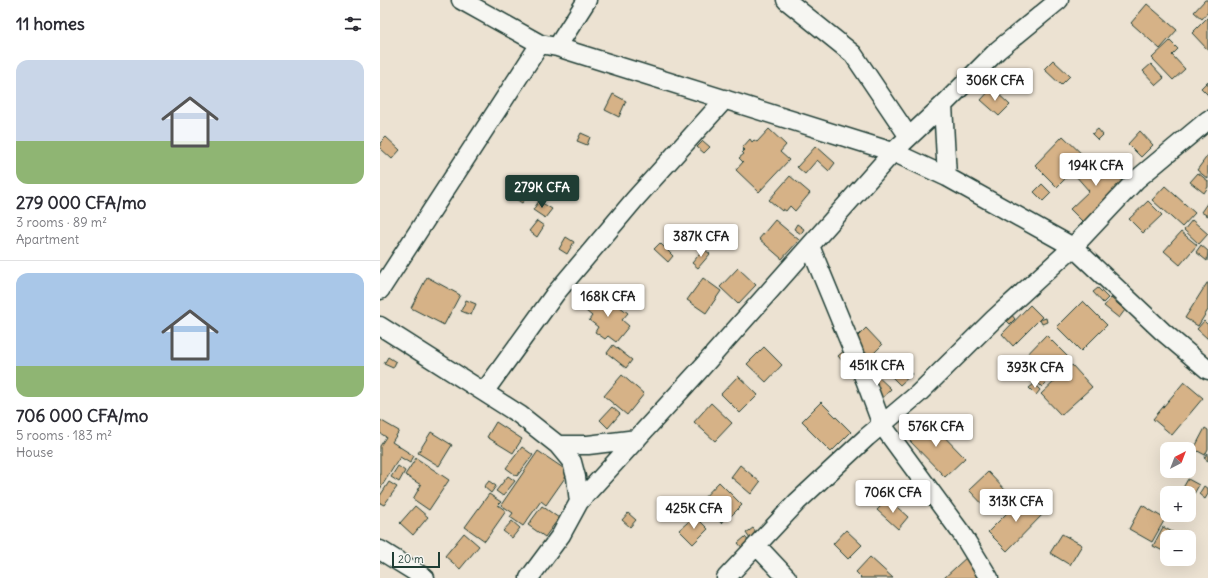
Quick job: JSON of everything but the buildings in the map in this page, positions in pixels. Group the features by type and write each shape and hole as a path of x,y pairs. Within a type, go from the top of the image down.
{"street":[{"path":"461,0 548,46 893,152 947,177 1073,247 1162,331 1208,370"},
{"path":"380,290 548,46 587,0"},
{"path":"786,0 853,54 909,137"},
{"path":"529,578 561,535 579,502 638,439 893,152 998,50 1059,0"},
{"path":"484,392 555,294 635,199 725,100"},
{"path":"943,105 947,177"},
{"path":"726,578 797,502 918,394 994,319 1073,247 1136,180 1208,120"},
{"path":"810,246 866,382 882,425 962,534 989,578"},
{"path":"380,326 520,415 558,445 572,462 576,477 579,502"},
{"path":"558,445 588,445 638,439"},
{"path":"757,546 786,578"},
{"path":"380,550 425,578"}]}
